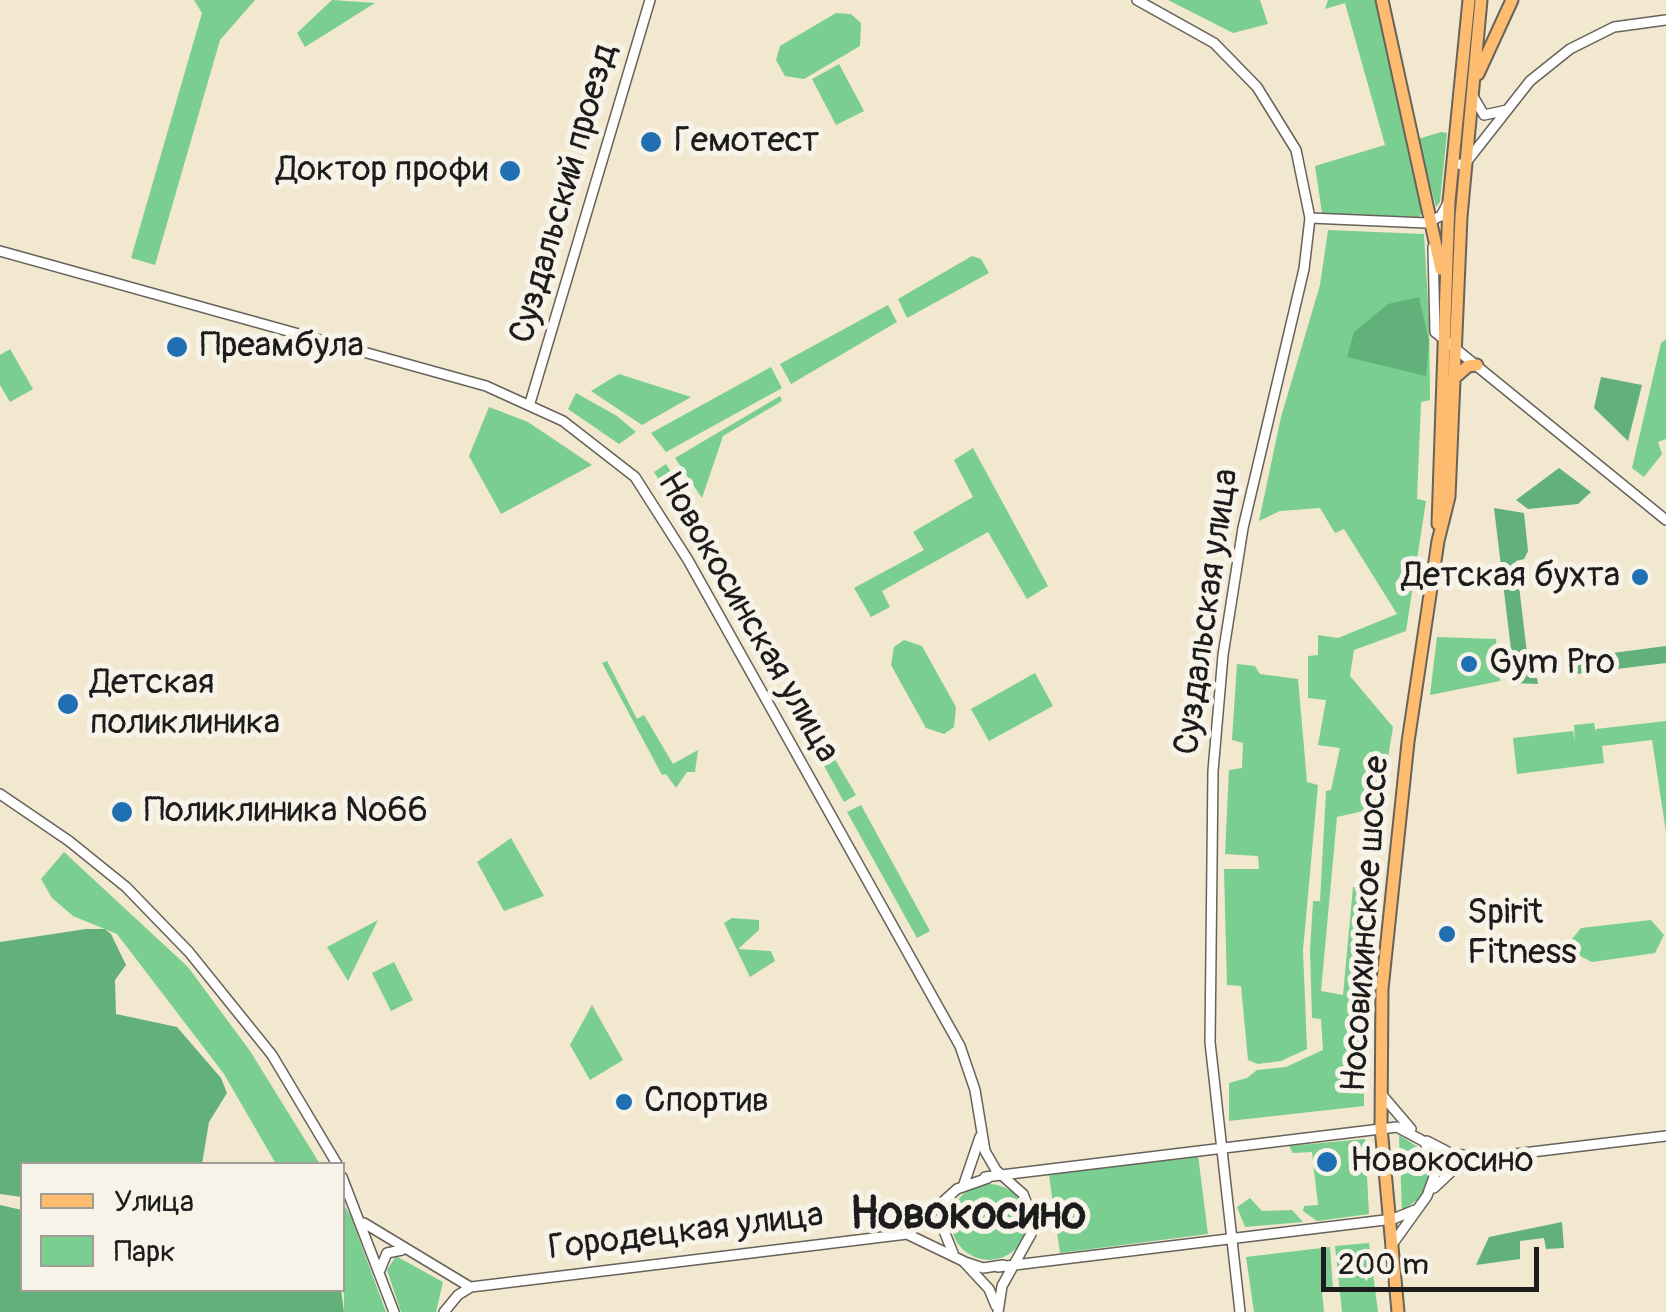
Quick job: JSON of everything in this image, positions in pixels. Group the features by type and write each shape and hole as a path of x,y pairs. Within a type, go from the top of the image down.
{"main road":[{"path":"1382,0 1432,221 1445,300"},
{"name":"Носовихинское шоссе","path":"1438,540 1449,497 1458,164 1469,0"},
{"name":"Носовихинское шоссе","path":"1398,1312 1387,1219 1380,1089 1390,894 1438,540 1449,201 1472,92 1481,0"},
{"path":"1472,92 1512,0"},
{"path":"1453,380 1468,366 1477,365"}],"street":[{"name":"Суздальский проезд","path":"530,403 650,0"},
{"name":"Суздальская улица","path":"1137,0 1214,43 1257,87 1296,150 1310,218 1304,269 1243,528 1218,706 1209,964 1220,1147 1240,1312"},
{"path":"1458,164 1541,71 1590,37 1628,24 1666,20"},
{"path":"1472,92 1484,115 1509,109"},
{"path":"1310,218 1432,221 1441,216 1449,201"},
{"path":"1432,221 1435,332 1666,520"},
{"name":"Новокосинская улица","path":"0,251 433,369 530,403 606,450 635,476 660,511 960,1046 975,1090 980,1125"},
{"path":"0,794 70,841 126,888 189,952 272,1055 336,1162"},
{"path":"1380,1089 1418,1136 1434,1164 1428,1196"},
{"path":"980,1125 988,1158 1018,1189 1032,1216 1031,1234 999,1295 998,1312"},
{"path":"980,1125 976,1155 944,1208 942,1226 961,1260 989,1289 998,1312"},
{"path":"1417,1208 1387,1219 998,1267 976,1267 906,1234 960,1187 984,1178 1220,1147 1381,1127 1418,1136 1450,1153 1482,1158 1666,1136"},
{"path":"1390,1247 1417,1208 1452,1171 1482,1158"},
{"path":"984,1178 1006,1181 1018,1189"},
{"path":"345,1184 394,1312"},
{"path":"358,1212 372,1231 471,1287"},
{"name":"Городецкая улица","path":"471,1287 906,1234"},
{"path":"380,1275 388,1252 398,1249 414,1256"},
{"path":"998,1267 1024,1250"},
{"path":"443,1274 451,1288 443,1312"},
{"path":"443,1312 458,1294 471,1287"}],"green space":[{"path":"194,0 255,0 220,40 155,265 131,258 202,13"},
{"path":"332,0 375,3 305,47 297,33"},
{"path":"1168,0 1260,0 1268,24 1233,33"},
{"path":"1328,0 1379,0 1423,209 1419,218 1322,213 1315,166 1385,145 1345,3 1325,9"},
{"path":"836,13 851,14 861,23 860,46 804,79 785,76 776,60 780,46"},
{"path":"839,64 864,111 836,125 812,79"},
{"path":"1447,133 1440,202 1436,207 1418,139"},
{"path":"1328,230 1424,234 1429,319 1430,400 1421,402 1417,499 1426,501 1406,631 1354,650 1350,676 1393,727 1380,807 1337,817 1321,991 1343,995 1353,887 1374,889 1363,998 1364,1106 1229,1121 1229,1083 1247,1078 1257,1070 1286,1067 1323,1050 1321,1019 1312,1018 1310,951 1313,901 1320,901 1326,791 1331,790 1340,748 1318,745 1326,700 1308,698 1308,656 1318,655 1318,635 1338,638 1397,614 1344,529 1335,533 1320,508 1280,511 1259,521 1281,417 1320,285"},
{"path":"972,256 981,259 989,273 907,318 898,299"},
{"path":"1419,297 1429,342 1426,376 1347,357 1354,332 1388,304"},
{"path":"888,305 897,322 791,384 780,364"},
{"path":"1666,339 1666,439 1658,442 1662,454 1644,477 1632,468 1661,343"},
{"path":"10,349 33,389 10,402 0,385 0,355"},
{"path":"771,367 782,388 666,452 651,433"},
{"path":"619,374 691,397 642,425 591,391"},
{"path":"1601,377 1642,385 1628,441 1594,408"},
{"path":"576,393 617,416 636,432 619,444 568,409"},
{"path":"780,396 782,401 723,436 702,498 675,458"},
{"path":"489,407 528,422 592,465 501,514 469,456"},
{"path":"973,448 1048,586 1027,599 988,532 882,591 890,607 871,617 854,588 924,550 913,532 973,497 954,460"},
{"path":"666,464 725,561 720,576 654,472"},
{"path":"1559,468 1591,492 1578,504 1528,509 1516,500"},
{"path":"1494,508 1524,513 1528,551 1524,559 1516,561 1530,678 1537,678 1538,684 1515,683"},
{"path":"1437,637 1496,639 1500,681 1430,695"},
{"path":"904,640 922,646 956,707 954,727 944,734 926,728 891,665 894,647"},
{"path":"1666,646 1666,663 1576,674 1574,658"},
{"path":"607,661 637,719 644,715 673,764 698,750 695,772 687,772 676,788 666,774 662,775 602,663"},
{"path":"1237,664 1255,666 1260,674 1298,679 1307,782 1318,785 1303,950 1307,1049 1281,1061 1258,1064 1248,1060 1241,986 1227,985 1224,869 1259,869 1258,856 1225,854 1229,770 1242,768 1243,743 1232,740"},
{"path":"1035,673 1053,706 989,741 971,709"},
{"path":"1666,721 1666,832 1652,740 1602,746 1604,763 1517,774 1513,738 1573,731 1575,742 1574,725 1594,723 1596,733 1596,729"},
{"path":"803,728 817,729 856,795 844,802"},
{"path":"861,805 930,931 917,938 847,812"},
{"path":"511,838 544,896 504,911 477,862"},
{"path":"64,852 188,967 250,1051 319,1162 275,1162 224,1074 117,934 73,916 52,898 41,879"},
{"path":"732,918 759,920 759,930 738,949 771,951 775,961 750,977 724,923"},
{"path":"378,920 348,981 327,947"},
{"path":"1651,920 1664,935 1655,953 1592,962 1574,953 1572,939 1581,928"},
{"path":"86,929 105,929 111,934 126,965 115,980 116,1014 177,1027 221,1078 227,1093 209,1122 202,1162 20,1162 20,1197 0,1194 0,942"},
{"path":"394,962 413,1000 391,1011 372,973"},
{"path":"592,1005 623,1060 590,1080 570,1045"},
{"path":"1399,1135 1424,1151 1430,1172 1421,1197 1402,1211"},
{"path":"1365,1139 1369,1214 1317,1221 1303,1211 1304,1206 1318,1205 1312,1152 1293,1153 1289,1146"},
{"path":"1198,1155 1208,1234 1060,1253 1049,1175"},
{"path":"989,1184 1016,1195 1027,1222 1016,1249 989,1260 962,1249 951,1222 962,1195"},
{"path":"1250,1198 1262,1211 1292,1210 1303,1222 1245,1227 1237,1207"},
{"path":"0,1205 20,1210 20,1292 341,1292 344,1312 0,1312"},
{"path":"345,1206 386,1312 344,1312 345,1292"},
{"path":"1562,1222 1564,1248 1546,1249 1544,1238 1520,1241 1520,1259 1476,1265 1489,1237"},
{"path":"1369,1243 1378,1312 1342,1312 1335,1246"},
{"path":"1330,1247 1333,1289 1322,1291 1324,1312 1254,1312 1246,1257"},
{"path":"396,1256 443,1282 436,1312 401,1312 387,1270"}],"place":[{"name":"Гемотест","path":"651,142"},
{"name":"Доктор профи","path":"510,171"},
{"name":"Преамбула","path":"177,347"},
{"name":"Детская бухта","path":"1640,577"},
{"name":"Gym Pro","path":"1469,664"},
{"name":"Детская поликлиника","path":"68,704"},
{"name":"Поликлиника №66","path":"122,812"},
{"name":"Spirit Fitness","path":"1447,934"},
{"name":"Спортив","path":"624,1102"},
{"name":"Новокосино","path":"1327,1162"}],"district":[{"name":"Новокосино","path":"968,1217"}]}
